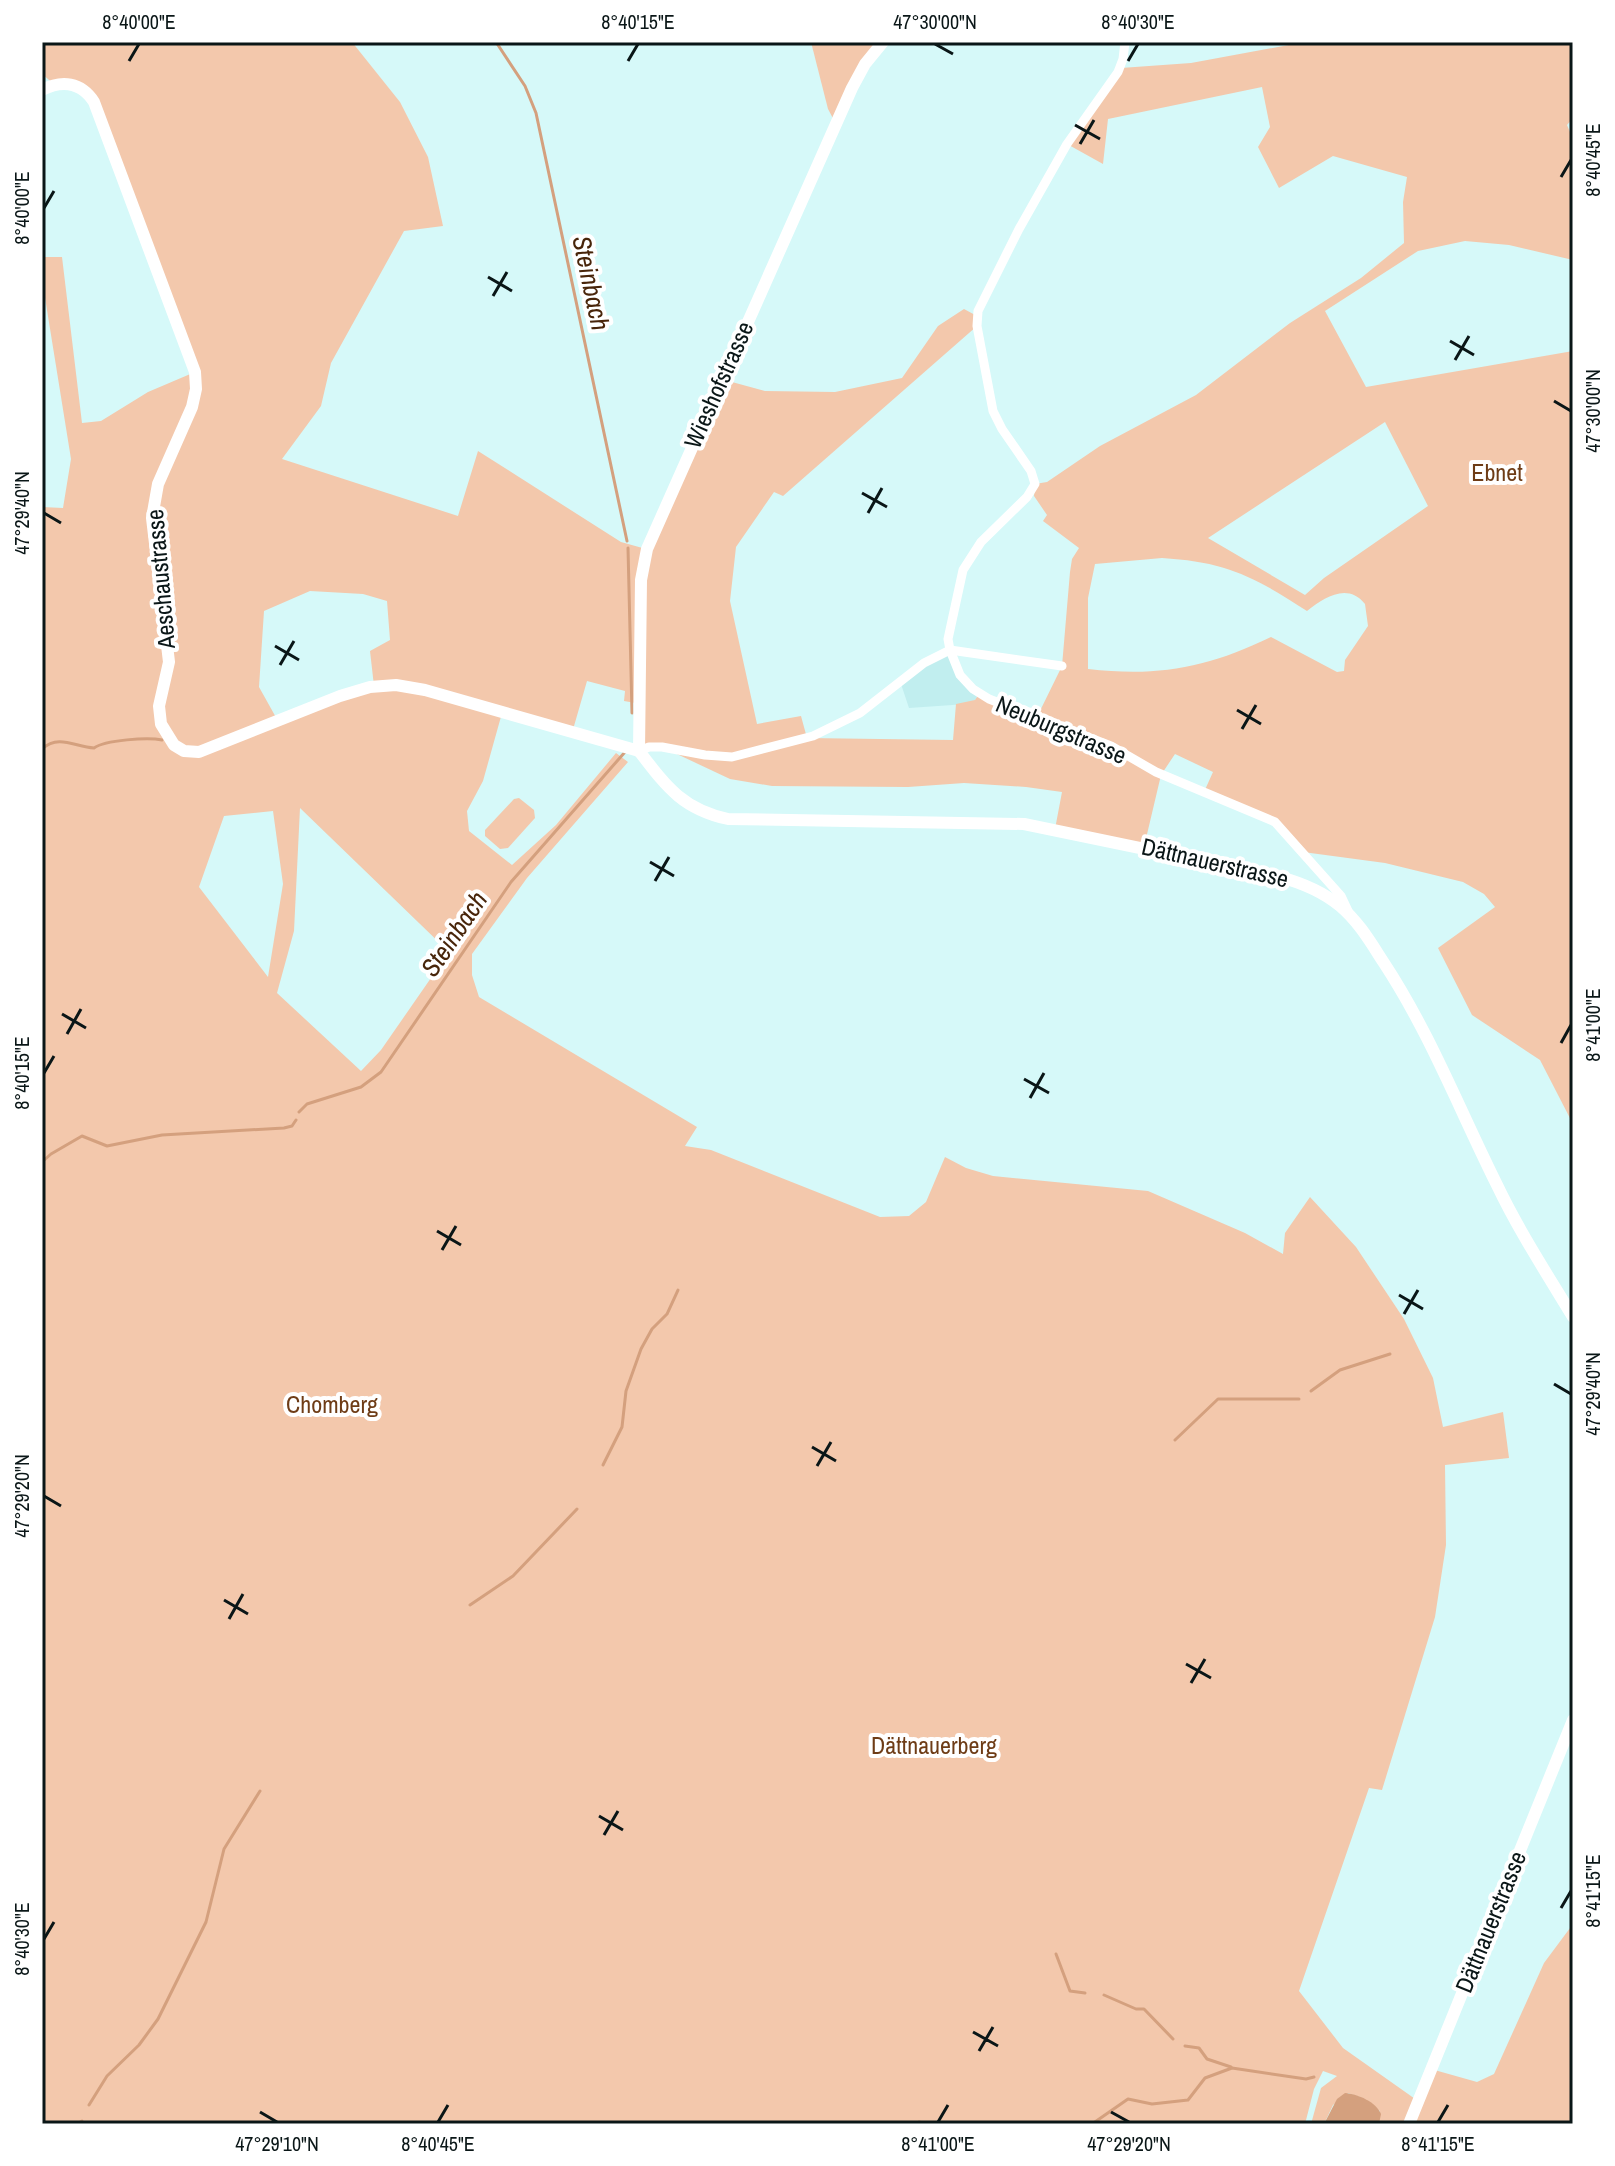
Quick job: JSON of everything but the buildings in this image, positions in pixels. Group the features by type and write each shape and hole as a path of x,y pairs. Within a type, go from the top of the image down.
{"street":[{"name":"Wieshofstrasse","path":"639,751 641,580 647,549 852,88 865,64 883,42"},
{"path":"950,650 948,639 957,589 967,561 984,538 1030,495 1035,484 1031,471 993,411 977,326 978,311 1067,144 1118,72 1125,42"},
{"name":"Aeschaustrasse","path":"42,90 68,83 81,88 94,102 195,372 196,389 192,407 171,451 153,505 169,662 159,712 162,730 170,741 184,751 199,752 340,696 374,686 396,685 425,690 639,751"},
{"path":"639,751 662,747 732,757 813,736 834,728 869,707 929,660 950,650 1062,666"},
{"name":"Neuburgstrasse","path":"950,650 964,680 984,697 1111,746 1156,772 1275,822 1341,896 1351,916"},
{"name":"Dättnauerstrasse","path":"639,751 675,795 694,808 716,816 739,820 990,821 1040,826 1292,880 1322,893 1351,916 1394,978 1428,1038 1511,1212 1573,1317"},
{"name":"Dättnauerstrasse","path":"1409,2124 1573,1720"}],"shaded area":[{"path":"950,650 958,670 979,694 975,700 967,704 909,708 900,681"},
{"path":"1345,2093 1371,2102 1381,2114 1379,2124 1324,2124 1337,2099"}],"green space":[{"path":"42,42 352,42 400,102 428,157 443,226 404,231 331,363 321,406 282,459 458,516 478,451 621,542 646,549 721,379 765,391 835,392 902,378 938,326 964,309 977,316 977,326 783,496 774,492 736,547 730,601 757,724 801,716 807,738 953,740 956,704 975,700 979,694 1036,719 1062,666 1070,572 1072,559 1079,548 1043,521 1047,515 1034,496 1035,484 1047,482 1100,446 1196,395 1290,323 1361,278 1404,243 1403,202 1407,177 1333,156 1279,188 1258,147 1270,127 1262,87 1108,119 1103,164 1067,144 1121,68 1191,63 1305,42 1573,42 1573,118 1567,125 1573,139 1573,260 1509,245 1465,241 1418,251 1325,311 1366,387 1573,351 1573,1124 1540,1060 1472,1015 1438,948 1495,907 1484,894 1463,882 1385,863 1303,852 1283,828 1204,792 1213,772 1175,754 1161,775 1144,847 1055,829 1062,792 964,783 908,787 772,786 730,779 662,747 639,751 641,704 624,701 625,691 587,681 572,733 502,713 483,781 467,811 469,831 512,865 556,825 616,753 628,762 527,878 472,954 472,975 479,997 697,1127 685,1146 711,1150 880,1217 909,1216 926,1202 945,1157 966,1168 993,1176 1148,1191 1245,1233 1283,1254 1285,1233 1310,1197 1356,1247 1404,1319 1433,1378 1443,1427 1503,1412 1509,1458 1445,1465 1446,1545 1435,1617 1382,1790 1369,1788 1299,1991 1343,2048 1418,2101 1431,2069 1477,2082 1494,2074 1544,1963 1573,1924 1573,2124 1379,2124 1380,2111 1348,2093 1333,2105 1324,2124 1311,2124 1321,2088 1337,2076 1323,2071 1314,2089 1305,2124 42,2124 42,507 63,508 71,459 42,279 42,257 62,257 82,423 101,421 148,392 195,372 90,96 55,85 42,74","holes":["1385,422 1428,506 1324,578 1305,595 1208,538","1162,558 1204,563 1254,580 1307,611 1328,597 1351,594 1365,604 1368,626 1345,660 1344,671 1337,672 1271,637 1248,648 1182,668 1137,672 1088,669 1088,598 1095,564","310,591 363,594 387,601 390,640 370,651 374,686 278,721 259,687 264,611","300,808 449,952 381,1050 361,1071 277,993 294,931","273,811 283,884 268,977 199,887 224,816"]},
{"path":"811,42 883,42 836,124 828,109"},
{"path":"519,798 534,810 535,818 508,848 500,849 485,836 485,830 514,799"}],"waterway":[{"name":"Steinbach","path":"496,42 525,86 536,113 627,541"},
{"name":"Steinbach","path":"628,548 632,713"},
{"path":"42,749 55,742 94,748 127,740 162,740"},
{"name":"Steinbach","path":"299,1112 307,1104 361,1087 381,1072 511,882 625,752"},
{"name":"Steinbach","path":"42,1162 82,1136 107,1146 162,1135 284,1128 292,1126 296,1120"},
{"path":"603,1465 622,1427 626,1391 641,1349 652,1329 667,1314 678,1290"},
{"path":"1311,1391 1340,1370 1390,1354"},
{"path":"1175,1440 1218,1399 1299,1399"},
{"path":"470,1605 513,1576 577,1509"},
{"path":"89,2105 107,2076 139,2045 158,2019 206,1922 224,1849 260,1791"},
{"path":"1056,1954 1070,1991 1085,1993"},
{"path":"1104,1995 1136,2009 1144,2009 1173,2039"},
{"path":"1185,2046 1199,2048 1207,2059 1231,2067"},
{"path":"1092,2124 1128,2099 1152,2104 1188,2100 1205,2078 1232,2068 1306,2079 1314,2077"},
{"path":"77,2124 82,2121"},
{"path":"919,2122 926,2124"}],"park label":[{"name":"Ebnet","path":"1497,473"},
{"name":"Chomberg","path":"332,1405"},
{"name":"Dättnauerberg","path":"934,1746"}]}
